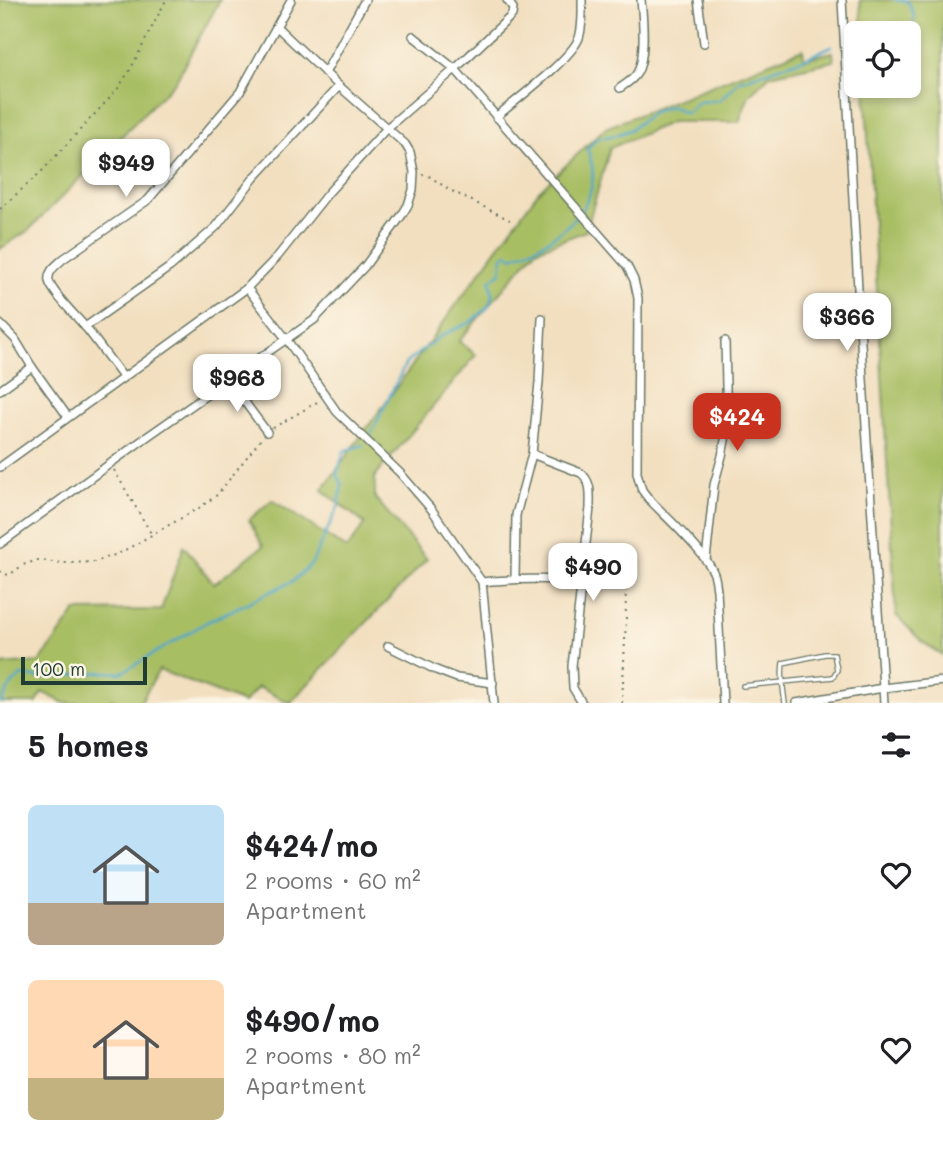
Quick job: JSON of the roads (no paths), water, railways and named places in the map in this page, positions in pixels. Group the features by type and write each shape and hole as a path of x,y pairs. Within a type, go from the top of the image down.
{"street":[{"path":"123,377 53,290 49,282 53,268 148,200 240,92 291,0"},
{"path":"325,73 365,0"},
{"path":"0,467 247,288 278,256 328,193 387,128 512,15 513,8 507,0"},
{"path":"496,117 575,46 582,27 582,0"},
{"path":"621,88 635,76 643,54 641,0"},
{"path":"698,0 704,44"},
{"path":"842,0 884,703"},
{"path":"0,544 314,320 365,266 408,205 413,190 414,172 410,152 405,144 277,27"},
{"path":"413,36 454,69 627,265 632,274 636,288 637,473 642,490 706,561 714,575 723,703"},
{"path":"85,327 170,267 216,227 254,178 339,86"},
{"path":"247,288 326,397 349,425 400,473 432,510 482,582 494,703"},
{"path":"515,579 516,515 532,454 542,318"},
{"path":"0,324 15,339 68,416"},
{"path":"706,561 714,485 727,430 725,341"},
{"path":"0,390 32,367"},
{"path":"229,380 267,432"},
{"path":"532,454 581,472 587,478 590,508 572,679 573,688 582,703"},
{"path":"482,582 555,579 582,584"},
{"path":"388,646 457,678 493,683"},
{"path":"796,703 943,681"}],"lane":[{"path":"743,687 783,682 833,677 837,670 836,656 832,653 785,662 782,665 783,682 785,703"}],"waterway":[{"path":"895,0 908,2 913,21"},
{"path":"371,434 406,363 442,335 471,322 488,307 493,295 490,281 501,272 503,257 508,253 512,257 546,241 575,218 586,203 591,187 592,169 587,149 597,138 617,135 631,129 653,112 671,106 686,113 698,102 720,100 738,81 806,58 832,46"},
{"path":"2,703 8,689 21,675 40,678 121,673 207,622 293,581 312,563 339,505 342,484 337,474 344,451 363,445"}]}
